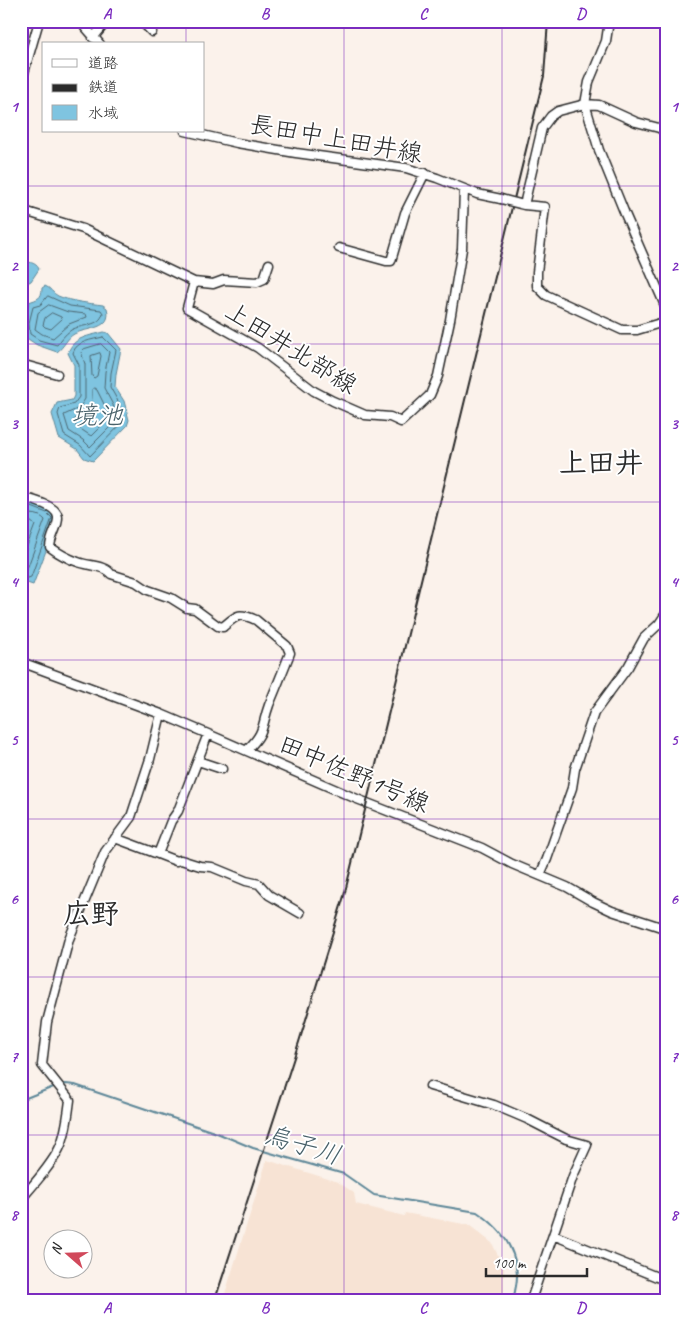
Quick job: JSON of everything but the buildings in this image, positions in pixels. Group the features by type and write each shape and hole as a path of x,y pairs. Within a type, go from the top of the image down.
{"street":[{"path":"21,83 39,21"},
{"path":"80,21 98,42"},
{"path":"93,38 107,21"},
{"path":"609,21 606,41 589,82 586,104 603,159 666,308"},
{"path":"144,22 152,32"},
{"path":"522,205 542,128 551,116 558,111 586,104 599,105 636,122 667,132"},
{"name":"長田中上田井線","path":"189,132 237,143 296,153 406,168 425,173 477,194 522,205 545,207 536,286 546,295 627,331 667,321"},
{"path":"339,248 386,262 390,261 404,213 425,173"},
{"name":"上田井北部線","path":"194,282 187,308 258,348 314,391 365,415 390,417 401,422 430,395 438,376 462,250 464,190"},
{"path":"21,210 83,229 194,282 213,284 224,280 257,282 264,279 269,264"},
{"path":"21,364 57,374"},
{"path":"21,503 25,499 29,499 55,511 58,521 50,547 76,562 96,566 109,571 111,574 136,582 148,590 171,598 187,608 195,609 218,626 223,627 236,616 250,617 287,646 290,654 270,703 264,728 258,739 247,750"},
{"path":"540,875 572,788 574,769 594,713 628,667 644,638 659,624 667,612"},
{"name":"田中佐野1号線","path":"21,662 161,714 357,799 482,848 512,864 567,887 612,911 667,929"},
{"path":"21,1200 60,1148 70,1100 56,1080 42,1065 47,1022 69,939 105,852 131,817 150,759 161,714"},
{"path":"158,854 171,821 178,811 208,734"},
{"path":"198,761 222,769"},
{"path":"115,838 176,861 181,860 200,866 212,867 246,881 259,884 269,895 300,913"},
{"path":"430,1086 494,1105 566,1139 587,1145 573,1176 531,1300"},
{"path":"553,1235 667,1281"}],"shaded area":[{"path":"267,1160 338,1182 354,1193 356,1204 404,1216 405,1213 469,1225 492,1243 504,1268 502,1300 223,1300"}],"water":[{"path":"21,261 34,264 39,269 31,281 21,286"},
{"path":"45,286 63,298 103,305 107,308 108,315 106,320 98,327 74,334 57,352 37,345 25,337 24,322 29,302 38,298 42,288"},
{"name":"境池","path":"104,332 108,333 121,349 115,387 124,401 129,420 127,426 93,461 84,458 77,449 59,438 52,414 57,403 72,400 74,396 74,365 68,353 70,348 82,338"},
{"path":"25,501 50,509 57,522 33,585 21,581 21,507"}],"waterway":[{"name":"烏子川","path":"61,1085 75,1085 217,1133 253,1148 344,1174 374,1195 477,1212 500,1231 514,1256 517,1276 513,1300"},
{"name":"烏子川","path":"21,1100 56,1086"}],"railway":[{"path":"215,1300 299,1042 344,896 544,76 548,21"}],"district":[{"name":"上田井","path":"601,462"},
{"name":"広野","path":"91,913"}]}
